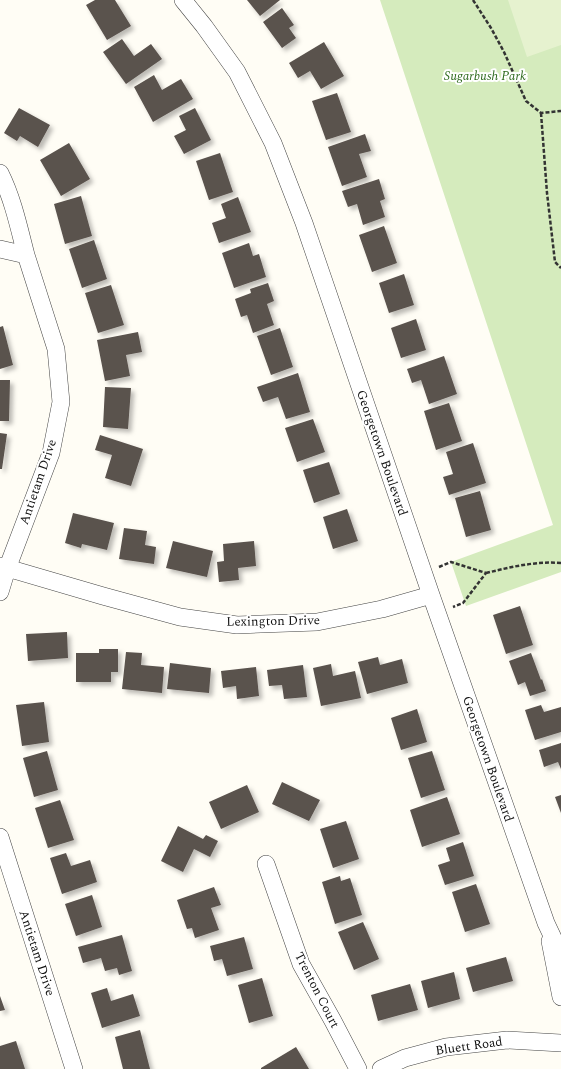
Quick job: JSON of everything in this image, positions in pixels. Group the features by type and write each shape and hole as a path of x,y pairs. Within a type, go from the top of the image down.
{"street":[{"name":"Georgetown Boulevard","path":"183,0 204,26 237,72 274,143 304,223 430,595 546,923 561,955"},
{"name":"Antietam Drive","path":"0,173 6,184 26,255 56,349 62,402 51,453 3,567 0,592"},
{"path":"0,249 26,255"},
{"name":"Lexington Drive","path":"3,567 180,617 236,625 317,622 382,609 430,595"},
{"name":"Antietam Drive","path":"0,837 74,1069"},
{"name":"Trenton Court","path":"266,864 301,964 358,1069"},
{"name":"Georgetown Boulevard","path":"546,923 561,997"},
{"name":"Bluett Road","path":"381,1069 405,1058 446,1047 507,1040 561,1043"}],"path":[{"path":"473,0 504,52 526,101 541,113 561,111"},
{"path":"541,113 555,262 561,268"},
{"path":"439,567 451,562 486,573 524,564 550,562 561,563"},
{"path":"453,607 463,604 486,573"}],"green space":[{"name":"Sugarbush Park","path":"380,0 561,0 561,572 466,606 451,562 553,525"},
{"path":"508,0 561,0 561,45 527,57"}],"building":[{"path":"95,0 115,0 131,26 107,40 86,5"},
{"path":"247,0 280,0 260,16"},
{"path":"282,8 294,25 289,28 296,38 282,48 263,22"},
{"path":"122,39 134,56 151,44 162,59 126,84 103,52"},
{"path":"324,42 344,76 321,89 310,71 298,78 289,63"},
{"path":"154,75 162,90 181,79 193,99 153,122 134,87"},
{"path":"337,93 351,132 326,140 312,101"},
{"path":"19,108 50,125 38,147 20,136 17,141 4,133"},
{"path":"195,108 211,140 184,154 174,136 186,130 179,116"},
{"path":"365,134 371,151 359,154 367,177 342,186 328,147"},
{"path":"69,143 90,179 61,196 40,160"},
{"path":"220,153 233,192 209,200 196,161"},
{"path":"379,179 385,199 380,201 385,217 363,225 357,204 348,207 342,191"},
{"path":"81,196 92,236 65,244 54,204"},
{"path":"238,197 251,232 219,243 212,223 226,218 221,204"},
{"path":"384,226 397,263 372,272 359,235"},
{"path":"94,240 107,279 82,288 69,249"},
{"path":"249,243 253,256 259,254 266,277 234,288 222,253"},
{"path":"404,274 414,305 389,313 379,283"},
{"path":"268,283 274,301 267,304 274,325 253,333 247,315 241,317 235,299 251,293 250,289"},
{"path":"111,285 124,325 98,333 85,293"},
{"path":"416,319 426,350 401,358 391,328"},
{"path":"3,326 13,365 0,369 0,327"},
{"path":"280,328 293,367 271,375 257,336"},
{"path":"138,332 142,352 126,355 130,376 105,381 97,340"},
{"path":"444,356 457,394 429,404 421,380 412,383 407,369"},
{"path":"298,373 310,412 286,419 278,397 263,402 257,387"},
{"path":"0,380 10,380 9,421 0,421"},
{"path":"105,387 131,388 128,429 103,427"},
{"path":"449,403 462,441 436,450 424,411"},
{"path":"313,419 325,452 297,462 285,428"},
{"path":"0,433 7,434 2,469 0,469"},
{"path":"100,435 143,449 131,486 105,478 112,455 95,450"},
{"path":"473,443 486,483 449,495 443,477 453,474 446,452"},
{"path":"329,462 340,494 314,503 303,470"},
{"path":"480,491 491,530 466,537 455,498"},
{"path":"347,509 358,541 333,549 323,517"},
{"path":"73,513 114,523 107,550 82,544 81,548 65,543"},
{"path":"124,528 147,531 145,545 156,547 154,564 119,559"},
{"path":"173,541 213,551 207,577 166,568"},
{"path":"254,541 256,566 238,568 239,580 219,582 217,562 224,561 223,544"},
{"path":"520,606 533,645 506,654 493,615"},
{"path":"67,632 68,658 28,661 26,634"},
{"path":"99,649 118,649 118,672 111,672 111,682 76,682 76,653 99,653"},
{"path":"126,652 142,653 141,665 164,667 162,693 122,689"},
{"path":"531,653 546,691 530,696 525,682 518,685 509,661"},
{"path":"378,657 380,665 402,659 408,683 367,694 358,662"},
{"path":"170,663 211,668 209,693 167,689"},
{"path":"331,664 333,676 355,671 361,698 321,706 313,668"},
{"path":"303,665 307,697 284,699 282,685 269,686 267,670"},
{"path":"256,667 259,696 237,699 236,686 223,688 221,671"},
{"path":"44,702 49,742 22,746 16,705"},
{"path":"541,705 544,712 561,707 561,732 535,740 525,710"},
{"path":"417,709 427,742 401,750 391,718"},
{"path":"561,743 561,769 558,762 544,767 539,750"},
{"path":"47,751 58,790 34,797 23,758"},
{"path":"432,751 445,790 421,798 408,758"},
{"path":"282,782 320,800 309,821 272,804"},
{"path":"247,785 259,812 221,829 209,802"},
{"path":"561,795 561,813 555,797"},
{"path":"447,797 460,834 422,847 410,810"},
{"path":"60,800 74,840 48,848 35,808"},
{"path":"346,821 359,859 333,868 320,829"},
{"path":"178,826 203,839 206,835 218,841 210,857 194,849 183,872 161,861"},
{"path":"463,842 474,876 445,885 438,865 450,861 446,848"},
{"path":"66,853 71,866 90,860 97,882 62,894 50,858"},
{"path":"340,876 341,881 350,878 362,915 335,924 322,882"},
{"path":"476,884 490,924 465,932 452,892"},
{"path":"214,887 221,905 211,908 219,930 195,938 192,928 187,929 177,900"},
{"path":"92,895 102,927 76,936 65,904"},
{"path":"363,922 379,959 354,970 338,932"},
{"path":"122,935 132,971 119,975 117,968 105,971 101,958 83,963 78,947"},
{"path":"244,937 253,969 227,976 222,959 214,961 210,946"},
{"path":"506,957 513,981 473,992 466,968"},
{"path":"454,972 460,999 428,1008 421,981"},
{"path":"262,978 273,1016 249,1023 238,985"},
{"path":"410,984 418,1010 378,1021 371,995"},
{"path":"107,988 111,1001 133,994 140,1016 102,1028 91,993"},
{"path":"0,996 5,1010 0,1011"},
{"path":"140,1030 150,1069 123,1069 115,1037"},
{"path":"16,1041 25,1069 0,1069 0,1046"},
{"path":"296,1047 309,1069 261,1069 261,1068"}]}
